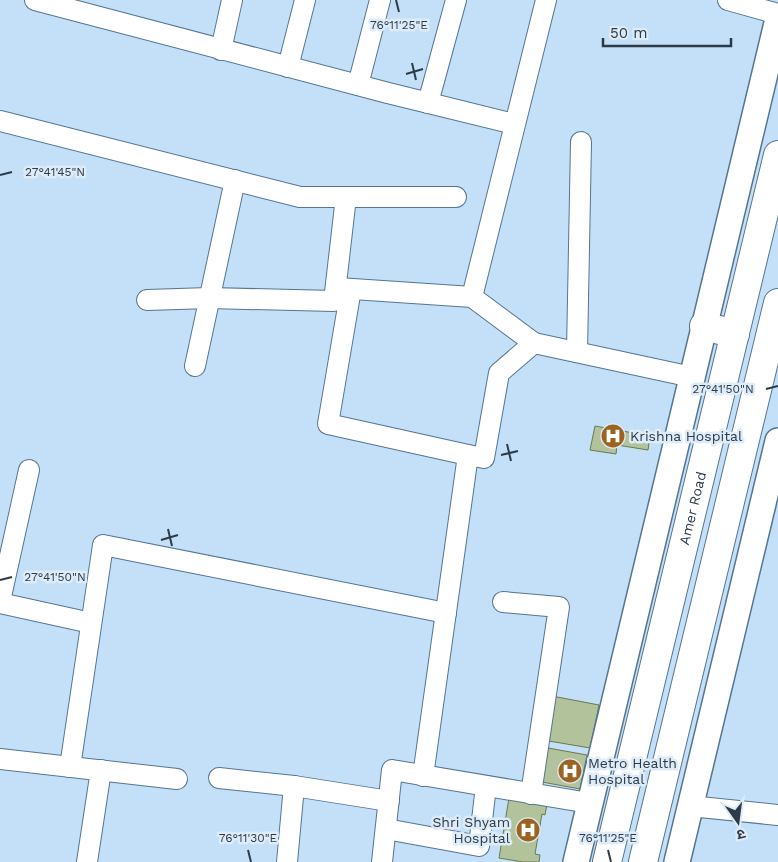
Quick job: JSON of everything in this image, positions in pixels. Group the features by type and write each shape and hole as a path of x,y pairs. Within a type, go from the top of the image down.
{"highway":[{"name":"Amer Road","path":"606,862 778,155"},
{"path":"643,862 778,303"},
{"path":"704,326 735,334"}],"street":[{"path":"35,0 221,50 514,124"},
{"path":"221,50 232,0"},
{"path":"288,67 305,0"},
{"path":"358,85 380,0"},
{"path":"428,103 456,0"},
{"path":"472,297 546,0"},
{"path":"728,0 778,14"},
{"path":"576,862 778,19"},
{"path":"0,121 300,197 456,197"},
{"path":"577,352 581,142"},
{"path":"195,366 235,180"},
{"path":"346,197 343,288 328,424 484,458 499,373 534,343"},
{"path":"343,288 472,297 534,343 692,377"},
{"path":"147,300 209,298 334,301 343,288"},
{"path":"677,862 778,441"},
{"path":"423,776 468,455"},
{"path":"29,470 0,602 91,623"},
{"path":"70,767 103,545 446,613"},
{"path":"503,602 559,607 531,794"},
{"path":"0,759 177,779"},
{"path":"87,862 101,770"},
{"path":"382,862 392,770 589,803"},
{"path":"219,778 294,786 388,800"},
{"path":"287,862 294,786"},
{"path":"386,829 480,846 486,786"},
{"path":"690,806 778,815"}],"building":[{"path":"595,426 650,436 648,450 617,445 616,454 590,450"},
{"path":"552,696 599,705 590,748 543,740"},
{"path":"548,748 587,755 580,789 542,782"},
{"path":"509,798 547,804 545,815 542,814 535,854 540,855 539,862 523,862 499,858"}],"place":[{"name":"Krishna Hospital","path":"613,436"},
{"name":"Metro Health Hospital","path":"570,771"},
{"name":"Shri Shyam Hospital","path":"528,830"}]}
